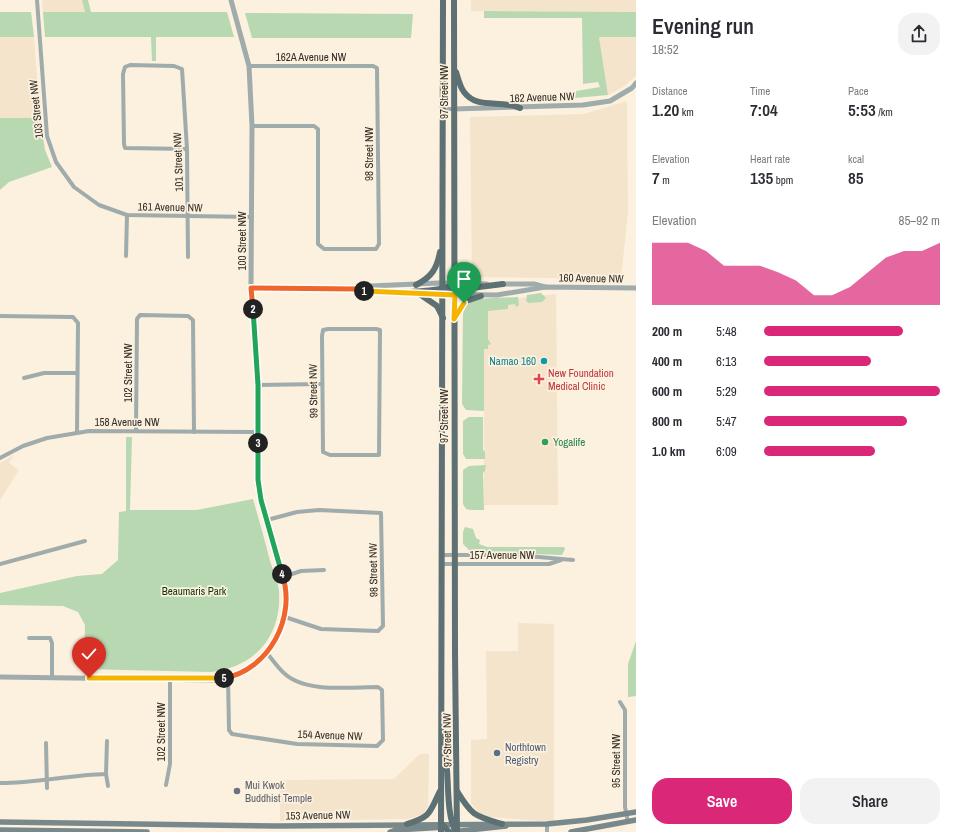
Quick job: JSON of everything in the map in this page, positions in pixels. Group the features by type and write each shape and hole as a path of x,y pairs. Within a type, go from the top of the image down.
{"main road":[{"name":"97 Street NW","path":"443,0 443,564 441,789 450,829"},
{"name":"97 Street NW","path":"450,829 457,791 454,564 454,0"},
{"path":"454,68 463,92 473,101 483,103 505,103 520,108"},
{"path":"416,285 428,279 436,269 443,234"},
{"path":"388,293 443,289 453,286 455,289 503,284"},
{"path":"421,294 436,306 443,320"},
{"path":"454,319 464,303 469,299 481,296"},
{"path":"441,737 448,760 450,829"},
{"path":"407,824 423,818 429,813 441,789"},
{"path":"457,791 467,808 474,815 502,824"},
{"name":"153 Avenue NW","path":"0,822 276,826 407,824 450,829 502,824 547,824 574,822 636,812"},
{"path":"571,832 636,820"},
{"path":"390,832 396,830 502,828 514,824"},
{"path":"0,830 147,832"}],"street":[{"name":"103 Street NW","path":"37,0 44,111 48,142 56,162 64,175 74,187 92,201"},
{"name":"100 Street NW","path":"0,677 218,680 228,678 255,666 267,653 280,630 285,617 287,606 283,577 261,500 258,480 258,385 251,288 252,126 249,66 231,0"},
{"name":"101 Street NW","path":"187,149 125,148 123,74 126,67 153,65 174,66 181,68 187,149 188,257"},
{"name":"162A Avenue NW","path":"249,66 373,66"},
{"name":"98 Street NW","path":"252,126 314,126 318,129 318,244 324,249 376,249 379,244 377,68 373,66"},
{"name":"162 Avenue NW","path":"443,110 583,105 610,101 632,88 636,83"},
{"name":"161 Avenue NW","path":"92,201 107,209 127,215 252,217"},
{"path":"126,256 127,215"},
{"name":"160 Avenue NW","path":"503,284 534,284 545,287"},
{"name":"160 Avenue NW","path":"358,289 371,286 416,285 443,289 455,289 481,296 521,292 545,287 636,288"},
{"name":"160 Avenue NW","path":"251,288 358,289 372,292 421,294 443,289"},
{"name":"102 Street NW","path":"136,431 137,319 140,315 188,316 193,320 194,432"},
{"path":"0,316 73,317 78,323 77,433"},
{"name":"99 Street NW","path":"323,330 380,330 379,454 330,455 323,452 321,384 323,330"},
{"path":"24,378 44,373 77,374"},
{"path":"258,385 321,384"},
{"name":"158 Avenue NW","path":"0,458 23,446 46,438 89,431 258,432"},
{"name":"98 Street NW","path":"267,520 297,512 320,510 381,513 383,626 378,631 321,629 285,617"},
{"path":"0,564 85,542"},
{"name":"157 Avenue NW","path":"443,555 543,556 561,560 573,560"},
{"name":"157 Avenue NW","path":"443,564 549,564 561,560"},
{"path":"283,577 301,571 324,570"},
{"path":"29,638 50,638 52,643 52,678"},
{"name":"154 Avenue NW","path":"228,678 229,730 232,734 297,744 377,746 383,740 382,690 378,687 324,687 301,683 285,674 267,653"},
{"name":"102 Street NW","path":"166,785 170,764 170,679"},
{"name":"95 Street NW","path":"620,702 625,710 626,814 628,822"},
{"path":"108,741 106,774 108,786"},
{"path":"46,743 48,788"},
{"path":"0,783 28,783 89,774 106,774"},
{"path":"547,824 547,832"}],"shaded area":[{"path":"42,0 82,0 85,12 43,12"},
{"path":"471,0 636,0 636,12 471,11"},
{"path":"0,37 34,37 40,118 0,118"},
{"path":"599,37 636,37 636,76 623,87 608,95"},
{"path":"627,101 628,212 621,279 472,277 470,117 584,114"},
{"name":"Namao 160","path":"556,294 558,505 484,505 484,302"},
{"path":"14,455 9,463 19,470 0,500 0,463"},
{"path":"518,623 554,624 554,822 490,817 479,813 471,803 471,740 487,739 486,651 518,651"},
{"path":"420,754 429,754 428,806 423,814 408,819 280,821 280,780 394,779"}],"green space":[{"path":"82,0 88,0 91,12 227,12 234,37 156,37 156,61 152,61 151,37 45,37 43,12 85,12"},
{"path":"484,11 636,12 636,37 599,37 608,95 575,98 576,91 600,87 598,82 583,84 582,18 484,18"},
{"path":"0,12 31,12 34,37 0,37"},
{"path":"245,13 413,14 411,38 252,38"},
{"path":"0,118 40,118 45,150 52,167 9,182 0,190"},
{"path":"541,293 546,298 542,302 529,303 526,301 527,295"},
{"path":"518,297 519,305 516,307 515,304 508,305 508,309 488,311 488,339 491,344 488,345 488,349 484,349 484,411 466,410 462,404 463,314 466,304 475,299"},
{"path":"469,417 483,417 483,450 485,452 485,459 466,459 463,454 463,421"},
{"name":"Beaumaris Park","path":"126,437 132,437 130,510 197,510 253,499 270,561 278,583 279,607 276,622 263,646 253,656 241,664 227,669 211,672 84,669 85,625 78,612 63,606 0,605 0,593 77,576 102,574 118,560 119,512 126,511"},
{"path":"486,465 483,473 484,510 466,509 463,504 463,470 469,466"},
{"path":"465,527 473,529 476,538 480,540 479,544 487,547 564,547 565,549 562,555 471,552 463,544 463,532"},
{"path":"636,641 636,696 628,697 628,664"}],"place":[{"name":"Namao 160","path":"544,361"},
{"name":"New Foundation Medical Clinic","path":"539,379"},
{"name":"Yogalife","path":"545,442"},
{"name":"Northtown Registry","path":"497,753"},
{"name":"Mui Kwok Buddhist Temple","path":"237,791"}],"route":[{"path":"89,678 218,680 228,678 255,666 267,653 280,630 287,606 284,581 261,500 258,480 258,385 251,288 358,289 372,292 455,295 454,319 464,303"}]}
